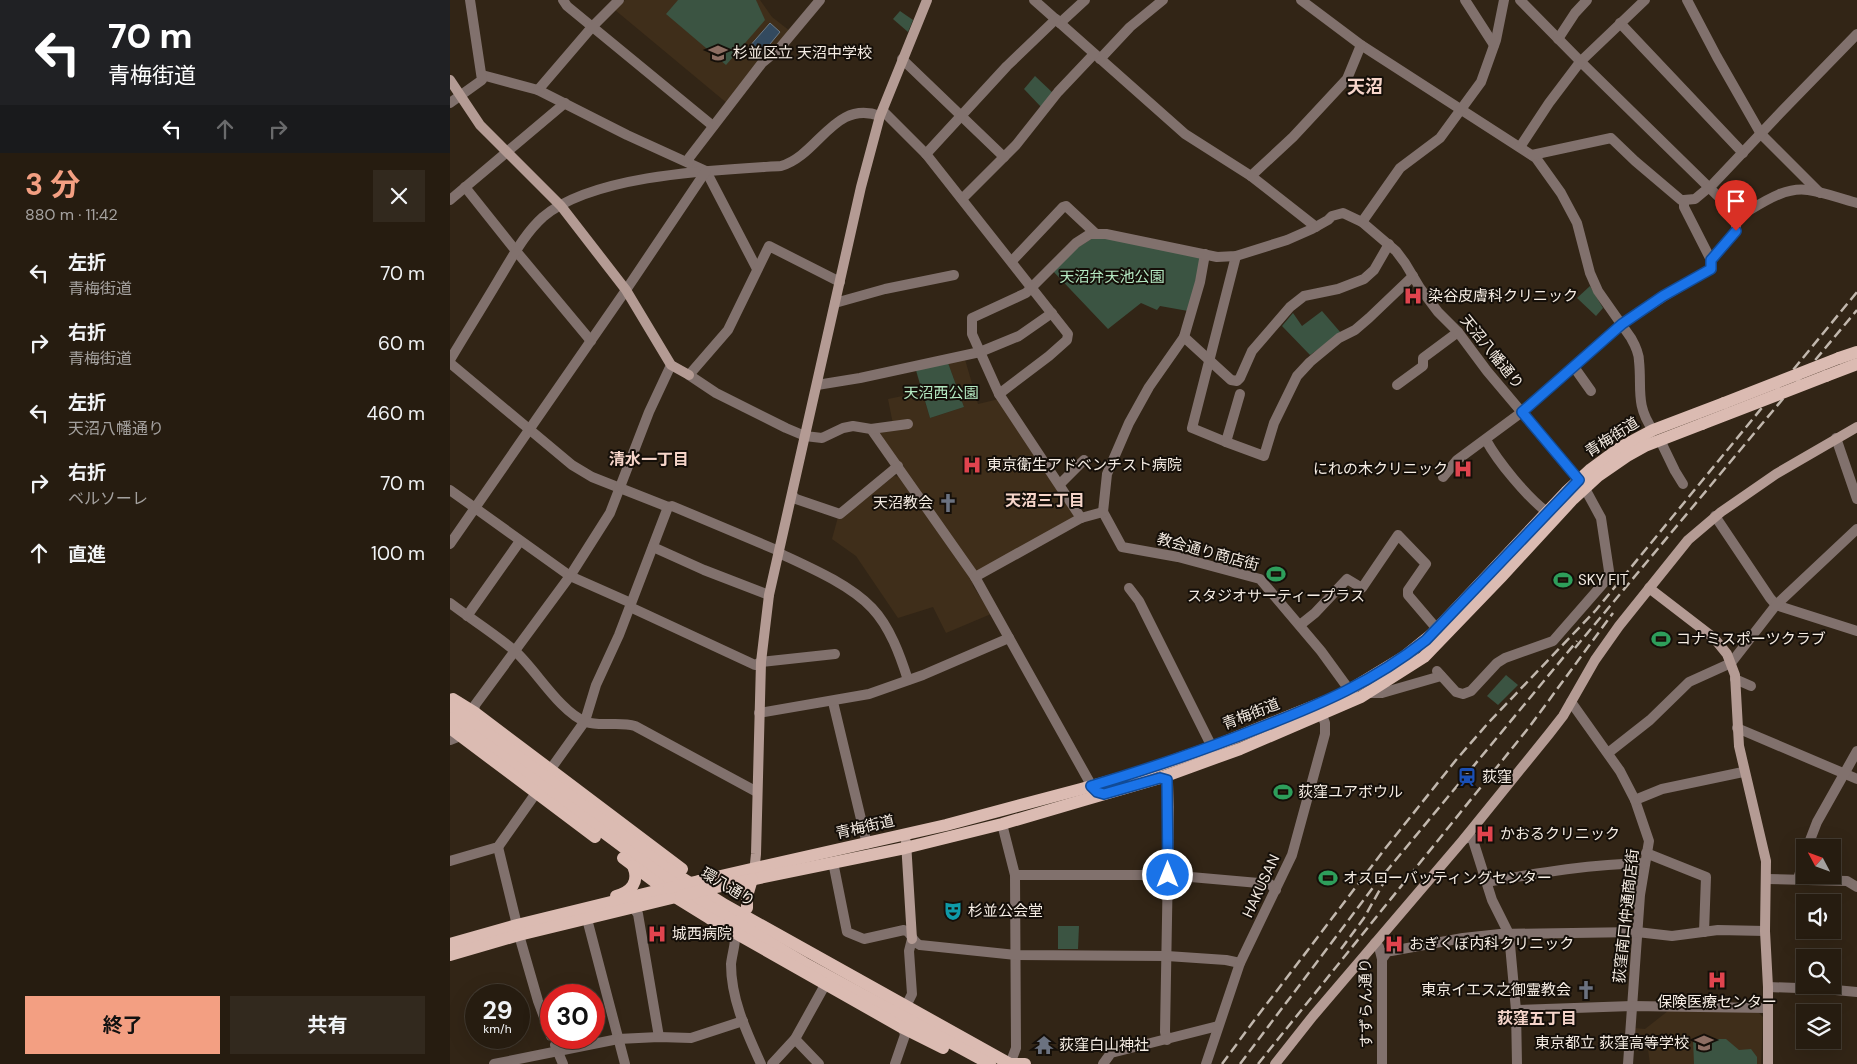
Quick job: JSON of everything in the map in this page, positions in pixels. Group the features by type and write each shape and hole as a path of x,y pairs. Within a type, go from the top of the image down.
{"main road":[{"name":"青梅街道","path":"1657,435 1724,403 1857,352"},
{"name":"青梅街道","path":"672,893 1014,808 1134,774 1212,747 1348,691 1405,656 1437,630 1547,512 1621,447 1657,435 1702,424 1857,364"},
{"name":"青梅街道","path":"754,874 833,862 905,848 1002,824 1160,778 1240,749 1365,695 1424,657 1582,483"},
{"path":"450,697 474,712 676,865 706,885 927,1010 940,1025"},
{"name":"環八通り","path":"450,705 663,866 725,905 1010,1064"},
{"name":"環八通り","path":"450,718 654,870 715,910 804,963 990,1064"},
{"path":"453,735 536,793 633,866 731,931 903,1028 947,1050 977,1057"},
{"path":"594,907 602,899 624,894 631,888 636,881 633,866"},
{"path":"747,908 747,896 754,874"},
{"path":"450,955 518,930 594,907 672,893"},
{"path":"450,944 518,930 587,919 633,907 672,893"},
{"path":"1010,1064 1024,1064"}],"street":[{"path":"470,0 482,78"},
{"path":"562,0 566,6 713,126"},
{"path":"538,90 592,27 619,0"},
{"path":"688,162 688,158 762,63 779,49 820,0"},
{"path":"754,874 761,662 769,595 861,187 882,113 927,0"},
{"path":"1034,0 1185,134 1251,176 1316,227 1287,240 1236,256 1217,257 1106,234 1090,234 1076,243 1026,293 972,318 972,334 999,394 1081,518"},
{"path":"926,154 1007,66 1085,0"},
{"path":"1466,0 1494,45"},
{"path":"1362,222 1400,168 1440,138 1462,111 1481,82 1494,45 1504,0"},
{"path":"1520,0 1580,62 1730,208 1736,218 1736,231 1711,260"},
{"path":"1558,39 1586,0"},
{"path":"1520,147 1549,103 1580,62 1644,0"},
{"path":"1687,0 1717,58 1761,134 1820,193"},
{"path":"962,199 1016,145 1058,92 1160,1"},
{"path":"1308,2 1361,45 1536,158 1561,193 1577,223 1590,272 1598,291 1632,338 1638,356 1640,402 1648,424 1657,435 1683,484"},
{"path":"1620,23 1743,153"},
{"path":"1532,155 1611,138 1681,200 1695,199 1743,153 1857,34"},
{"path":"1251,176 1293,137 1347,78 1361,45"},
{"path":"902,60 1004,157"},
{"path":"482,78 538,90 627,135 706,171 757,269"},
{"path":"450,103 482,78"},
{"path":"450,80 480,125 560,206 626,290 671,365 716,393 805,436 822,438 843,428 853,426 871,429 908,424"},
{"path":"450,200 566,104"},
{"path":"908,680 890,634 871,607 834,581 779,552 672,506 668,507 592,477 572,465 450,362 516,251 543,217 560,206 590,193 648,179 706,171 782,166 788,164 814,144 839,120 851,114 882,113 926,154 1068,334 1067,340 1049,356 999,394"},
{"path":"450,544 706,171"},
{"path":"465,187 591,341"},
{"path":"1736,218 1782,193 1792,190 1807,190 1857,203"},
{"path":"1443,476 1458,460 1522,412 1622,324 1663,296 1711,269 1711,260 1684,208 1684,200"},
{"path":"1012,261 1066,206 1096,234"},
{"name":"天沼八幡通り","path":"1316,227 1332,216 1343,212 1362,222 1389,244 1405,263 1420,288 1438,312 1458,332 1487,371 1582,483 1601,518 1609,571 1608,578 1553,640 1505,658 1497,663 1471,691 1459,694 1439,673 1382,693 1365,695"},
{"path":"1184,337 1230,380 1237,381 1252,351 1290,307 1304,296 1338,289 1364,279 1374,270 1389,244"},
{"path":"689,375 728,330 769,246 840,282"},
{"path":"975,577 1081,518 1107,517 1107,474 1129,423 1149,387 1184,337 1200,282 1205,254"},
{"path":"1236,256 1192,428 1264,456 1274,423 1298,376 1310,362 1339,338 1355,330 1413,276"},
{"path":"835,303 885,289 954,276"},
{"path":"817,385 860,378 980,352 1019,336 1052,313"},
{"path":"1397,385 1423,366 1424,358 1458,332"},
{"path":"474,712 475,705 570,576 606,520 649,412 671,365"},
{"path":"1574,367 1591,391"},
{"path":"1226,442 1240,394"},
{"path":"1275,1064 1549,734 1571,702 1595,660 1688,540 1716,516 1776,474 1857,426"},
{"path":"871,429 975,577 1091,786 1097,792 1104,794"},
{"path":"1836,438 1857,499"},
{"path":"1486,440 1512,475 1547,512"},
{"path":"1060,484 1084,460"},
{"path":"792,495 796,499 840,514 898,466"},
{"path":"450,490 570,576 755,665 761,662 836,654"},
{"path":"550,770 585,721 596,685 631,605 668,507"},
{"path":"1716,516 1776,605 1857,631"},
{"name":"教会通り商店街","path":"1107,517 1122,547 1178,557 1260,579 1326,657 1348,691"},
{"path":"1608,753 1650,720 1688,682 1731,663 1776,605 1857,529"},
{"path":"1300,625 1315,614 1347,579 1362,588 1398,535 1426,564 1408,590 1408,594 1437,630"},
{"path":"467,616 520,541"},
{"path":"654,547 704,570 769,595"},
{"path":"1129,588 1139,601 1212,747"},
{"path":"1649,588 1714,638 1727,654 1736,679 1737,728 1743,772 1750,793 1766,861 1765,931 1768,987 1768,1064"},
{"path":"450,603 515,652 569,710 585,721 594,724 629,724 635,726 757,792"},
{"path":"759,712 833,702 869,694 1009,638"},
{"path":"1736,679 1751,686"},
{"path":"1348,691 1356,697 1365,695"},
{"path":"833,702 850,780 867,844"},
{"name":"荻窪南口仲通商店街","path":"1571,702 1608,753 1635,800 1648,841 1637,932 1628,1064"},
{"name":"HAKUSAN","path":"1206,1064 1240,963 1292,854 1325,734 1325,723 1322,715"},
{"path":"1737,728 1857,779"},
{"path":"1811,839 1818,822 1857,751"},
{"path":"1635,800 1662,789 1743,772"},
{"path":"1160,778 1164,778 1168,782 1165,1032 1167,1040"},
{"path":"450,861 498,847 536,793"},
{"path":"1002,824 1015,875 1016,1048 1010,1064"},
{"path":"909,1000 912,994 909,951 912,938 905,848 906,840 911,833"},
{"path":"1464,838 1472,837 1486,882 1509,934 1516,1010 1517,1064"},
{"path":"498,847 518,930 540,1006"},
{"path":"1486,882 1645,858 1706,877 1704,932"},
{"path":"833,862 848,932 864,939 904,930 920,945 1016,955 1167,956 1226,960 1240,963"},
{"path":"1015,875 1168,875 1270,884 1276,890"},
{"path":"1767,879 1796,879"},
{"path":"1841,881 1847,881 1857,886"},
{"path":"633,907 638,914 659,1037"},
{"path":"587,919 625,1064"},
{"path":"1382,959 1387,952 1391,951 1463,938 1500,934 1637,932 1672,936 1718,930 1765,931"},
{"path":"731,931 735,938 731,964 733,987 743,1021 761,1064"},
{"name":"すずらん通り","path":"1376,943 1382,959 1382,1064"},
{"path":"772,1064 795,1039 826,985"},
{"path":"1768,987 1857,992"},
{"path":"1516,1010 1632,1006 1767,1008"},
{"path":"494,1064 618,1039 691,1038 743,1021"},
{"path":"1103,1064 1111,1053 1218,1026"},
{"path":"895,1064 905,1035 903,1028"},
{"path":"795,1039 819,1064"},
{"path":"557,1050 563,1064"}],"shaded area":[{"name":"杉並区立 天沼中学校","path":"625,0 760,0 772,17 790,31 728,104 615,10"},
{"name":"東京衛生アドベンチスト病院","path":"964,356 978,404 999,399 1076,516 980,571 975,571 878,433 893,424 888,399 922,392 930,418 964,407 947,360"},
{"path":"894,476 902,477 972,578 973,586 991,614 946,633 933,607 898,618 856,556 832,539 838,517 842,518"},
{"name":"東京都立 荻窪高等学校","path":"1668,1011 1758,1012 1763,1017 1761,1064 1650,1064 1646,1035 1634,1034 1634,1028 1645,1029"}],"green space":[{"path":"678,0 756,0 765,20 726,65 666,14"},
{"path":"900,11 913,20 908,32 893,19"},
{"path":"1035,76 1054,94 1042,108 1024,89"},
{"name":"天沼弁天池公園","path":"1096,236 1200,257 1188,311 1160,306 1157,310 1141,303 1108,329 1052,270 1066,255"},
{"path":"1590,286 1603,308 1596,316 1577,298"},
{"path":"1322,311 1341,333 1310,355 1282,326 1293,313 1302,326"},
{"name":"天沼西公園","path":"947,360 964,407 930,418 915,367"},
{"path":"1506,675 1518,685 1498,705 1487,696"},
{"path":"1058,926 1079,926 1078,949 1058,949"},
{"path":"1693,1039 1726,1039 1739,1050 1751,1049 1757,1057 1757,1064 1694,1064"}],"water":[{"path":"770,23 780,32 760,56 749,47"}],"railway":[{"path":"1222,1064 1384,850 1456,760 1489,722 1596,610 1857,292"},
{"path":"1575,648 1857,310"},
{"path":"1258,1064 1530,726 1613,613"},
{"path":"1240,1064 1375,885 1577,641"},
{"path":"1341,949 1364,918 1383,884"}],"place":[{"name":"杉並区立 天沼中学校","path":"718,53"},
{"name":"染谷皮膚科クリニック","path":"1413,296"},
{"name":"東京衛生アドベンチスト病院","path":"972,465"},
{"name":"にれの木クリニック","path":"1463,469"},
{"name":"天沼教会","path":"948,503"},
{"name":"スタジオサーティープラス","path":"1276,574"},
{"name":"SKY FIT","path":"1563,580"},
{"name":"コナミスポーツクラブ","path":"1661,639"},
{"name":"荻窪","path":"1467,777"},
{"name":"荻窪ユアボウル","path":"1283,792"},
{"name":"かおるクリニック","path":"1485,834"},
{"name":"オスローバッティングセンター","path":"1328,878"},
{"name":"杉並公会堂","path":"953,911"},
{"name":"城西病院","path":"657,934"},
{"name":"おぎくぼ内科クリニック","path":"1394,944"},
{"name":"保険医療センター","path":"1717,980"},
{"name":"東京イエス之御霊教会","path":"1586,990"},
{"name":"東京都立 荻窪高等学校","path":"1704,1043"},
{"name":"荻窪白山神社","path":"1044,1045"}],"district":[{"name":"天沼","path":"1365,87"},
{"name":"清水一丁目","path":"649,459"},
{"name":"天沼三丁目","path":"1045,500"},
{"name":"荻窪五丁目","path":"1537,1018"}],"route":[{"path":"1168,875 1167,780 1160,778 1104,794 1097,792 1091,786 1134,774 1212,747 1341,695 1405,656 1426,640 1579,480 1522,412 1622,324 1663,296 1711,269 1711,260 1736,231"}]}
